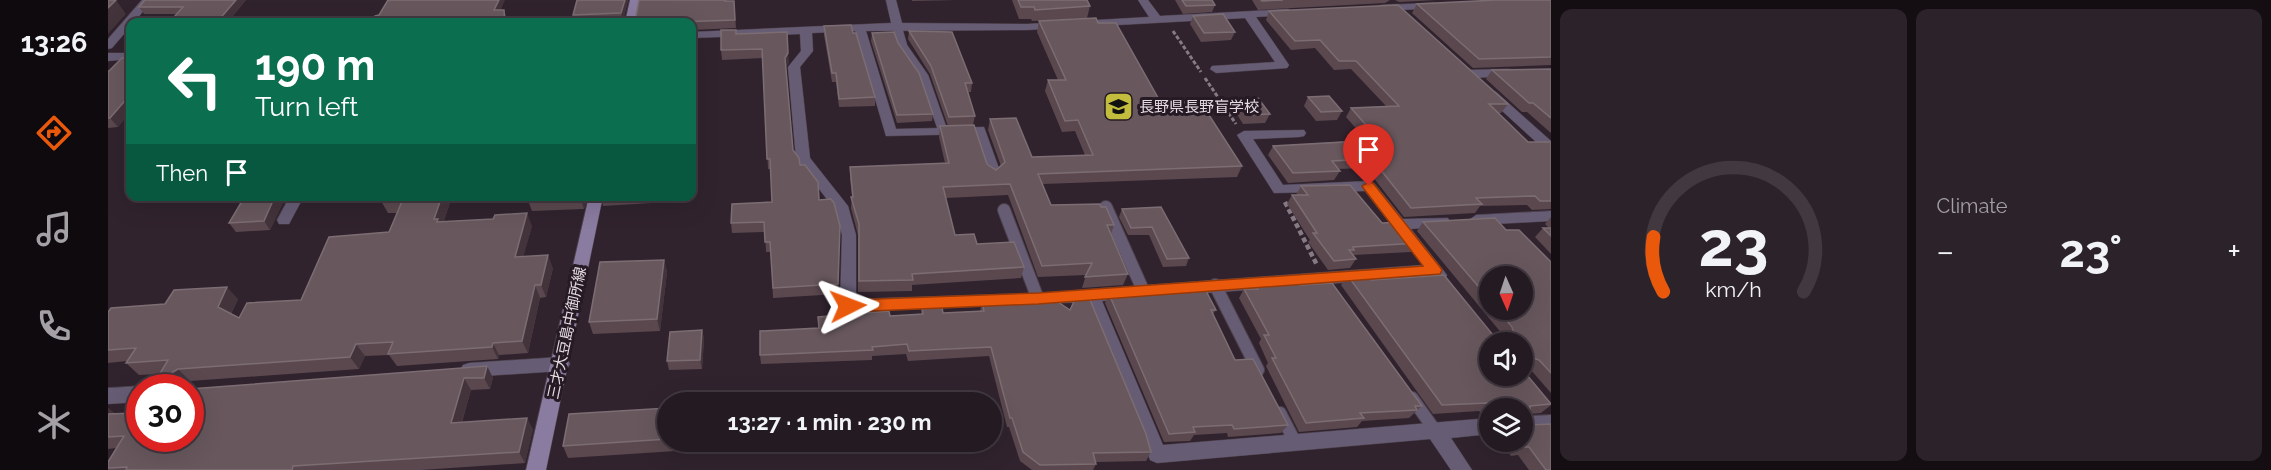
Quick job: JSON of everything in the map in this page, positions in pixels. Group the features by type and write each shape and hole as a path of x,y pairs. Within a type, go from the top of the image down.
{"main road":[{"path":"632,18 635,0"},
{"name":"三才大豆島中御所線","path":"536,470 595,201"}],"street":[{"path":"132,18 148,0"},
{"path":"891,0 897,26"},
{"path":"1143,0 1156,20"},
{"path":"1391,4 1412,22"},
{"path":"1371,8 1391,4 1442,5"},
{"path":"696,35 897,26 1027,27 1304,11"},
{"path":"1216,69 1283,65 1248,14"},
{"path":"108,46 126,25"},
{"path":"858,27 891,133 979,130 994,174"},
{"path":"806,30 807,51 794,67 803,159 843,210 849,235 848,306 1038,299 1215,285 1330,283 1435,270"},
{"path":"108,57 126,56"},
{"path":"1516,72 1466,71 1551,148"},
{"path":"1299,133 1244,135 1279,190 1369,186 1450,288"},
{"path":"285,220 294,201"},
{"path":"1399,224 1551,216"},
{"path":"1503,218 1519,234"},
{"path":"1092,294 1157,454 1479,427"},
{"path":"456,371 561,364"},
{"path":"108,396 126,395"},
{"path":"1533,424 1551,423"},
{"path":"1434,429 1462,470"}],"lane":[{"path":"897,26 903,47 924,77 943,131"},
{"path":"1106,207 1143,290"},
{"path":"1005,210 1038,299"},
{"path":"1215,285 1263,379"},
{"path":"1407,392 1434,429"},
{"path":"1274,400 1295,442"}],"path":[{"path":"1279,190 1309,254 1330,283"}],"building":[{"path":"108,0 116,0 108,8"},
{"path":"145,0 236,0 220,18 174,17 183,7 139,7"},
{"path":"388,0 499,0 494,10 504,10 505,18 374,18 379,15"},
{"path":"577,0 625,0 621,13 573,15"},
{"path":"639,0 734,1 735,20 696,21 696,18 636,18"},
{"path":"1018,0 1087,0 1090,6 1035,10 1034,7 1021,7"},
{"path":"1182,0 1212,0 1215,5 1186,6"},
{"path":"1551,0 1551,57 1479,59 1417,4"},
{"path":"1398,5 1508,104 1489,104 1528,142 1551,142 1551,201 1540,201 1535,196 1476,198 1482,204 1411,208 1372,159 1332,161 1340,171 1293,173 1273,146 1379,140 1351,108 1399,106 1356,61 1339,61 1320,40 1295,41 1269,11"},
{"path":"1223,14 1235,32 1204,33 1193,16"},
{"path":"1096,18 1098,23 1116,23 1161,103 1200,101 1242,166 1038,174 1051,205 1100,204 1101,207 1106,207 1114,225 1107,225 1128,274 1085,277 1092,263 1042,266 1010,184 943,187 955,235 974,234 977,244 1014,242 1024,267 912,274 913,280 859,281 859,224 851,197 853,197 850,167 949,163 940,126 974,125 987,164 996,170 1005,162 990,119 1016,118 1032,157 1093,155 1078,120 1065,121 1048,80 1066,80 1039,21"},
{"path":"851,25 853,33 856,33 875,97 839,99 836,73 832,73 824,26"},
{"path":"721,30 736,30 736,34 787,32 788,53 785,58 793,150 799,158 800,165 805,165 818,182 819,200 831,199 834,203 840,226 838,284 773,288 770,242 765,242 764,222 731,223 732,204 772,202 770,159 767,159 762,49 721,50"},
{"path":"909,31 952,32 972,83 965,83 975,116 949,117 931,66"},
{"path":"894,32 898,43 919,73 933,114 897,115 872,33"},
{"path":"122,58 126,58 126,100 108,118 108,71"},
{"path":"1551,69 1551,118 1533,103 1529,103 1492,70"},
{"path":"1329,96 1342,111 1321,112 1308,97"},
{"path":"1258,98 1270,114 1247,115 1237,99"},
{"path":"1350,185 1382,223 1401,222 1418,243 1353,247 1354,250 1349,250 1356,259 1334,261 1313,233 1317,233 1292,195 1308,195 1301,186"},
{"path":"242,201 273,201 264,221 229,223"},
{"path":"402,201 440,201 434,219 438,219 437,222 493,219 495,215 527,213 515,257 548,255 541,285 535,285 522,341 493,343 492,347 388,354 393,342 356,344 350,357 178,369 170,374 160,374 168,360 126,363 136,348 108,350 108,312 111,308 165,304 174,290 227,287 218,307 239,318 247,303 301,300 329,237 389,232"},
{"path":"1161,207 1189,258 1167,259 1152,227 1131,228 1122,209"},
{"path":"1495,218 1506,230 1519,230 1551,262 1551,373 1539,360 1533,358 1533,332 1513,332 1506,320 1533,320 1533,266 1479,266 1479,287 1423,222"},
{"path":"1543,228 1551,228 1551,236"},
{"path":"664,260 657,319 589,322 600,262"},
{"path":"1368,275 1371,280 1444,275 1490,332 1479,332 1479,386 1533,386 1533,382 1551,404 1533,406 1533,398 1479,398 1479,403 1442,405 1348,276"},
{"path":"1278,282 1280,284 1299,282 1300,285 1332,283 1422,406 1415,406 1417,410 1360,413 1364,418 1306,423 1272,358 1276,358 1264,335 1269,335 1244,289 1258,289 1255,283"},
{"path":"1205,289 1216,310 1211,310 1235,360 1253,359 1288,425 1234,429 1232,425 1193,427 1195,432 1169,434 1109,294"},
{"path":"1077,295 1088,295 1146,434 1151,452 1093,453 1096,464 1040,465 1023,452 1012,418 1010,418 991,347 909,351 907,344 872,347 873,350 760,355 760,331 819,328 818,317 889,311 890,316 923,314 922,309 942,307 943,313 984,311 982,303 1039,300 1038,297 1049,296 1070,310"},
{"path":"702,330 700,360 667,361 670,332"},
{"path":"487,366 484,378 464,378 451,423 527,418 519,452 293,466 292,470 126,470 127,467 108,468 108,462 124,436 108,437 108,414 126,413 126,452 204,452 204,388"},
{"path":"657,409 657,440 563,446 569,414"},
{"path":"1551,424 1551,470 1546,470 1533,452 1533,425"}],"place":[{"name":"長野県長野盲学校","path":"1118,107"}],"route":[{"path":"848,306 1038,299 1435,270 1369,186"}]}
